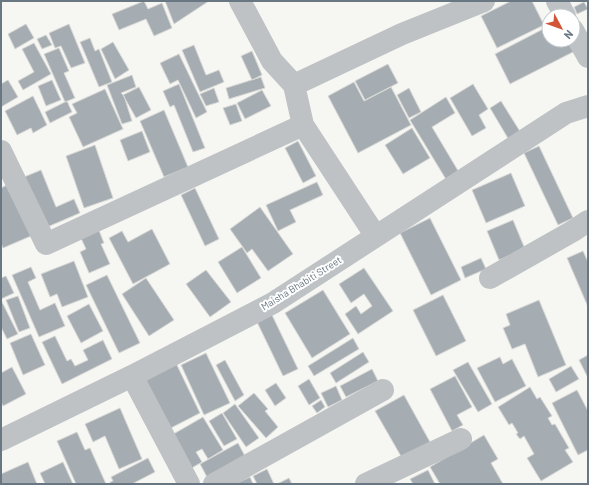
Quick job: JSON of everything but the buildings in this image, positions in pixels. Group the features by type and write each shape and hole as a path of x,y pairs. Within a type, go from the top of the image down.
{"street":[{"path":"240,1 272,61 294,86 303,125 375,236"},
{"path":"294,86 402,34 484,1"},
{"path":"581,44 588,57"},
{"name":"Maisha Bhabiti Street","path":"1,440 132,376 273,302 566,113 588,106"},
{"path":"1,151 46,244 303,125"},
{"path":"490,278 588,221"},
{"path":"132,376 189,484"},
{"path":"214,484 383,390"},
{"path":"366,484 461,439"}]}
